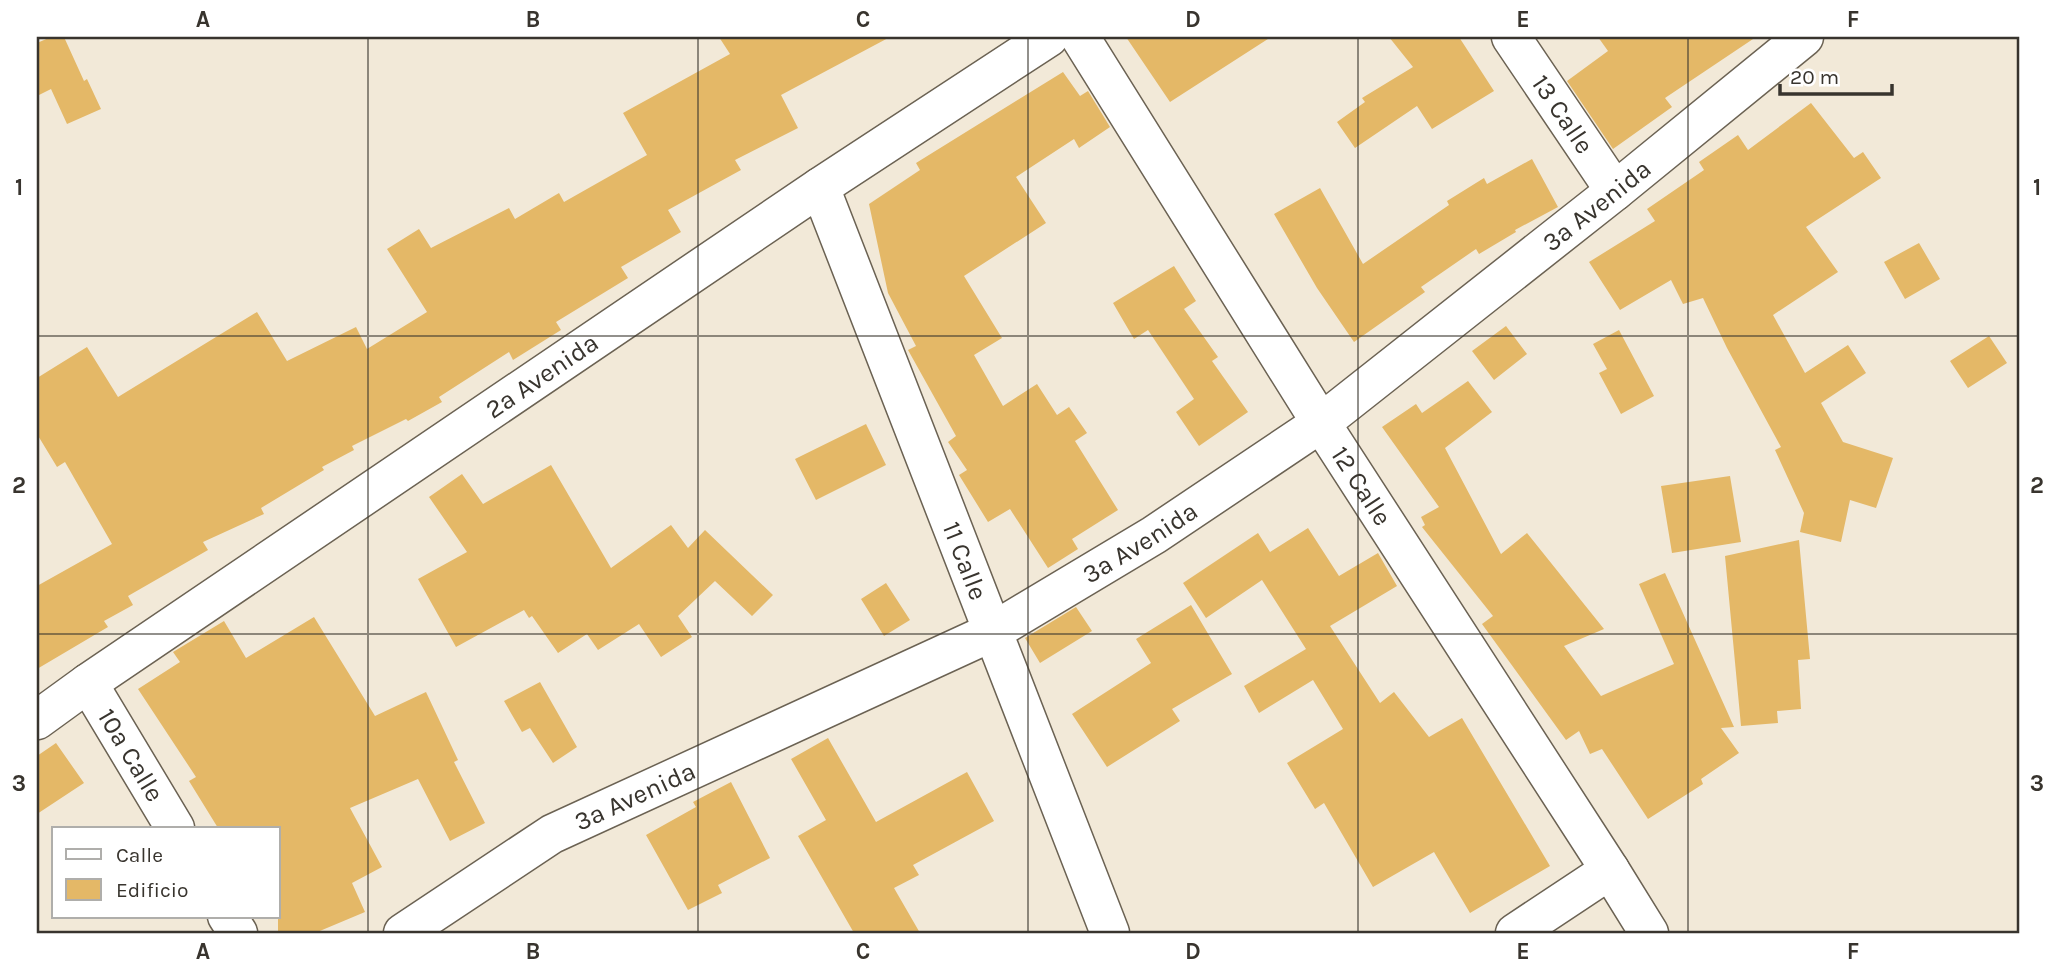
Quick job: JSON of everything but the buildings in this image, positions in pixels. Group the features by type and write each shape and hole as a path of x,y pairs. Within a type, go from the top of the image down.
{"street":[{"name":"2a Avenida","path":"37,720 820,187 1049,37"},
{"name":"12 Calle","path":"1080,37 1321,424 1649,933"},
{"name":"13 Calle","path":"1511,37 1615,191"},
{"name":"3a Avenida","path":"403,933 552,834 992,632 1154,535 1321,424 1804,37"},
{"name":"11 Calle","path":"820,187 1110,933"},
{"name":"10a Calle","path":"88,683 174,827"},
{"path":"1515,933 1610,870"},
{"path":"228,918 238,933"}]}
